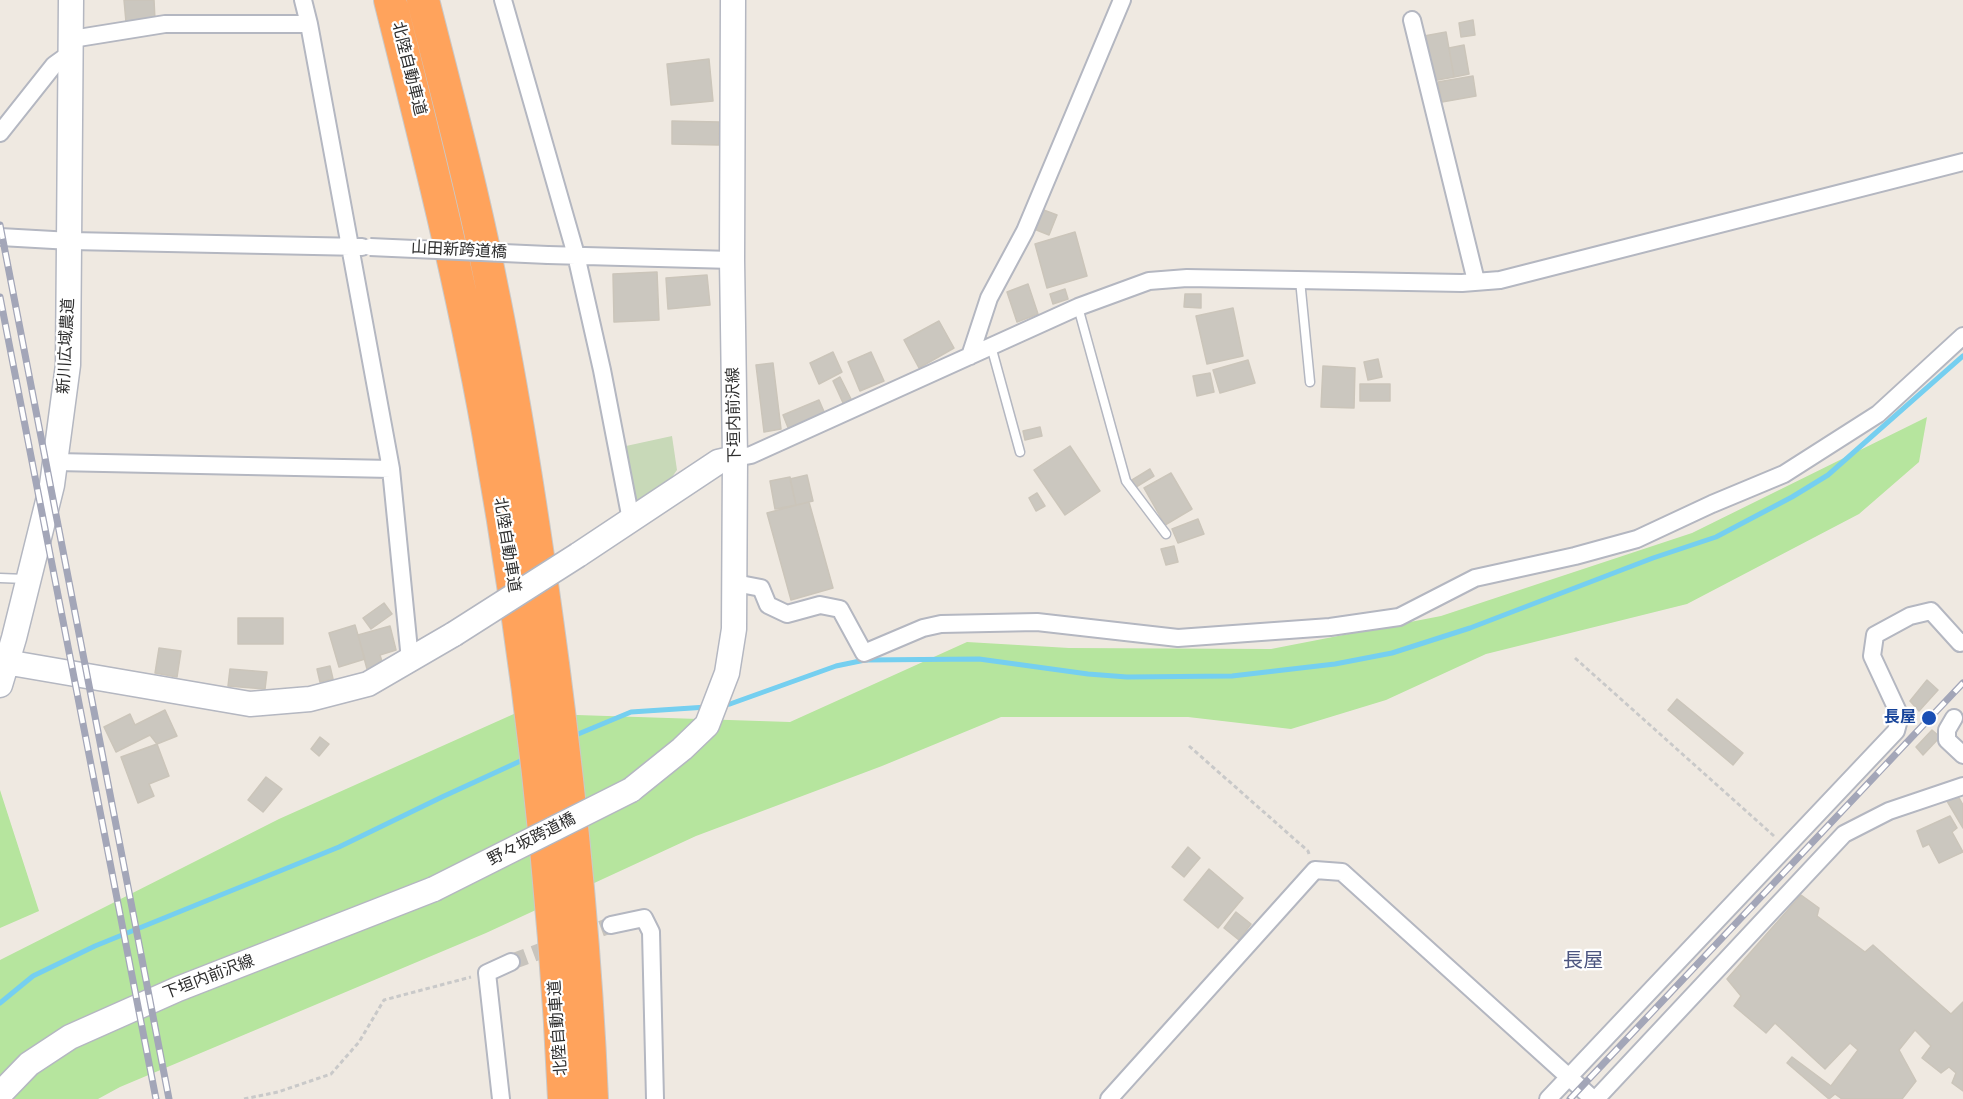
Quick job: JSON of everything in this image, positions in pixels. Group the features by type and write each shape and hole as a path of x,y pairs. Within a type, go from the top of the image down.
{"highway":[{"name":"北陸自動車道","path":"390,0 458,283 488,430 513,580 533,735 545,853 564,1099"},
{"name":"北陸自動車道","path":"423,0 488,269 523,451 540,561 577,874 592,1099"}],"main road":[{"name":"新川広域農道","path":"2,670 30,579 52,485 68,365 71,241 71,0"},
{"name":"下垣内前沢線","path":"631,790 682,749 707,725 728,673 734,629 735,458 732,260 734,0"},
{"path":"2,670 250,704 310,699 368,684 454,634 718,462 735,458"},
{"name":"野々坂跨道橋","path":"434,889 631,790"},
{"name":"下垣内前沢線","path":"0,1094 29,1064 70,1037 178,989 434,889"}],"street":[{"path":"303,0 391,469 410,660"},
{"path":"504,0 576,255 602,370 631,520"},
{"path":"969,356 989,298 1025,231 1122,0"},
{"path":"1412,20 1476,281"},
{"path":"0,132 72,45 165,24 309,24"},
{"path":"735,458 751,455 1078,307 1149,281 1187,278 1462,283 1500,279 1963,162"},
{"name":"山田新跨道橋","path":"0,237 732,260"},
{"path":"735,584 761,588 768,605 787,614 820,605 840,609 864,653 923,628 941,624 1037,622 1178,638 1330,627 1399,617 1475,578 1637,539 1784,474 1878,414 1963,336"},
{"path":"56,462 391,469"},
{"path":"1548,1099 1896,730 1900,716 1872,656 1875,635 1910,616 1931,611 1960,643 1963,642"},
{"path":"1954,718 1947,730 1947,740 1963,755"},
{"path":"1109,1099 1315,870 1342,872 1594,1099 1844,834 1889,811 1963,786"},
{"path":"611,925 644,918 651,932 655,1099"},
{"path":"501,1099 487,973 511,962"}],"lane":[{"path":"1300,280 1310,381"},
{"path":"1078,307 1126,482 1166,534"},
{"path":"991,346 1020,452"},
{"path":"0,578 30,579"}],"path":[{"path":"1575,658 1787,847"},
{"path":"1189,746 1308,851 1315,870"},
{"path":"244,1099 278,1092 331,1074 359,1042 384,1000 487,973"}],"green space":[{"path":"1927,417 1919,462 1859,514 1687,604 1486,654 1386,700 1291,729 1188,717 1001,717 882,766 696,836 486,933 120,1087 98,1099 0,1099 0,960 279,819 516,713 790,722 967,642 1069,648 1271,649 1441,616 1692,533"},
{"path":"672,436 677,470 665,487 636,506 626,446"},
{"path":"0,790 39,911 0,928"}],"building":[{"path":"124,0 154,0 155,20 126,22"},
{"path":"1473,20 1475,35 1461,37 1459,23"},
{"path":"1446,32 1454,77 1432,81 1424,36"},
{"path":"1464,45 1469,74 1454,77 1449,48"},
{"path":"709,59 713,101 671,105 667,64"},
{"path":"1473,76 1476,96 1442,102 1438,82"},
{"path":"672,121 719,122 719,145 672,144"},
{"path":"1041,209 1057,215 1049,235 1034,229"},
{"path":"1075,232 1087,276 1047,288 1035,244"},
{"path":"657,272 659,320 614,322 613,274"},
{"path":"707,275 710,305 668,309 666,278"},
{"path":"1028,284 1038,314 1017,322 1007,292"},
{"path":"1065,289 1068,299 1053,304 1050,294"},
{"path":"1185,294 1201,294 1201,308 1184,307"},
{"path":"1233,308 1243,356 1207,364 1196,316"},
{"path":"939,321 954,348 919,368 904,340"},
{"path":"833,352 842,372 819,384 810,363"},
{"path":"871,352 884,381 860,391 848,362"},
{"path":"1378,359 1382,377 1368,380 1364,362"},
{"path":"1248,360 1255,383 1220,393 1213,370"},
{"path":"773,363 781,429 764,432 756,365"},
{"path":"1323,366 1355,368 1354,408 1321,407"},
{"path":"1210,373 1214,392 1197,396 1193,376"},
{"path":"840,377 852,401 844,405 833,381"},
{"path":"1360,384 1390,384 1390,401 1360,401"},
{"path":"819,400 825,414 789,430 783,415"},
{"path":"1040,427 1042,436 1025,440 1023,431"},
{"path":"1070,446 1100,491 1065,515 1034,470"},
{"path":"1150,469 1154,476 1136,487 1132,480"},
{"path":"1171,473 1192,509 1165,525 1144,488"},
{"path":"807,475 813,501 796,505 790,479"},
{"path":"790,477 796,505 775,509 770,481"},
{"path":"1037,493 1045,506 1036,511 1029,498"},
{"path":"809,502 833,588 791,600 767,513"},
{"path":"1198,519 1204,534 1178,543 1172,529"},
{"path":"1174,546 1178,562 1166,565 1161,549"},
{"path":"384,603 392,614 371,629 363,618"},
{"path":"238,618 283,618 283,644 238,644"},
{"path":"355,625 365,659 339,667 329,633"},
{"path":"390,626 396,650 380,655 383,665 367,669 358,635"},
{"path":"159,648 181,651 177,677 155,673"},
{"path":"330,666 333,679 320,682 317,669"},
{"path":"230,669 267,672 265,689 228,686"},
{"path":"1927,680 1938,690 1919,711 1910,701"},
{"path":"1677,699 1743,753 1733,765 1668,710"},
{"path":"165,710 177,736 157,744 150,735 116,752 104,727 130,714 135,725"},
{"path":"1932,730 1940,737 1923,755 1916,747"},
{"path":"320,737 329,744 319,756 311,749"},
{"path":"157,744 169,776 149,784 154,796 138,803 121,757"},
{"path":"266,777 282,789 263,812 248,800"},
{"path":"1958,796 1963,805 1963,828 1947,801"},
{"path":"1950,816 1957,828 1952,832 1963,852 1939,863 1929,844 1923,847 1917,831"},
{"path":"1188,847 1200,858 1184,877 1172,867"},
{"path":"1209,869 1243,898 1218,928 1184,900"},
{"path":"1801,895 1819,908 1817,916 1865,952 1873,945 1951,1014 1963,1002 1963,1091 1952,1083 1956,1073 1949,1067 1941,1073 1922,1058 1931,1046 1915,1030 1899,1050 1916,1081 1902,1099 1842,1099 1835,1094 1829,1099 1787,1063 1792,1057 1831,1086 1858,1050 1850,1043 1825,1069 1775,1023 1766,1033 1734,1006 1741,996 1727,979"},
{"path":"1236,912 1251,924 1239,940 1224,928"}],"waterway":[{"path":"722,705 836,666 865,660 979,659 1127,677 1232,676 1335,664 1392,653 1470,628 1653,558 1716,537 1792,497 1828,475 1963,356"},
{"path":"571,737 631,712 707,707"},
{"path":"0,1003 33,976 95,946 339,847 527,758"}],"tunnel":[{"path":"511,962 611,925"}],"railway":[{"path":"0,225 169,1099"},
{"path":"0,297 156,1099"},
{"path":"1570,1099 1963,683"}],"place":[{"name":"長屋","path":"1929,718"}],"district":[{"name":"長屋","path":"1583,962"}]}
